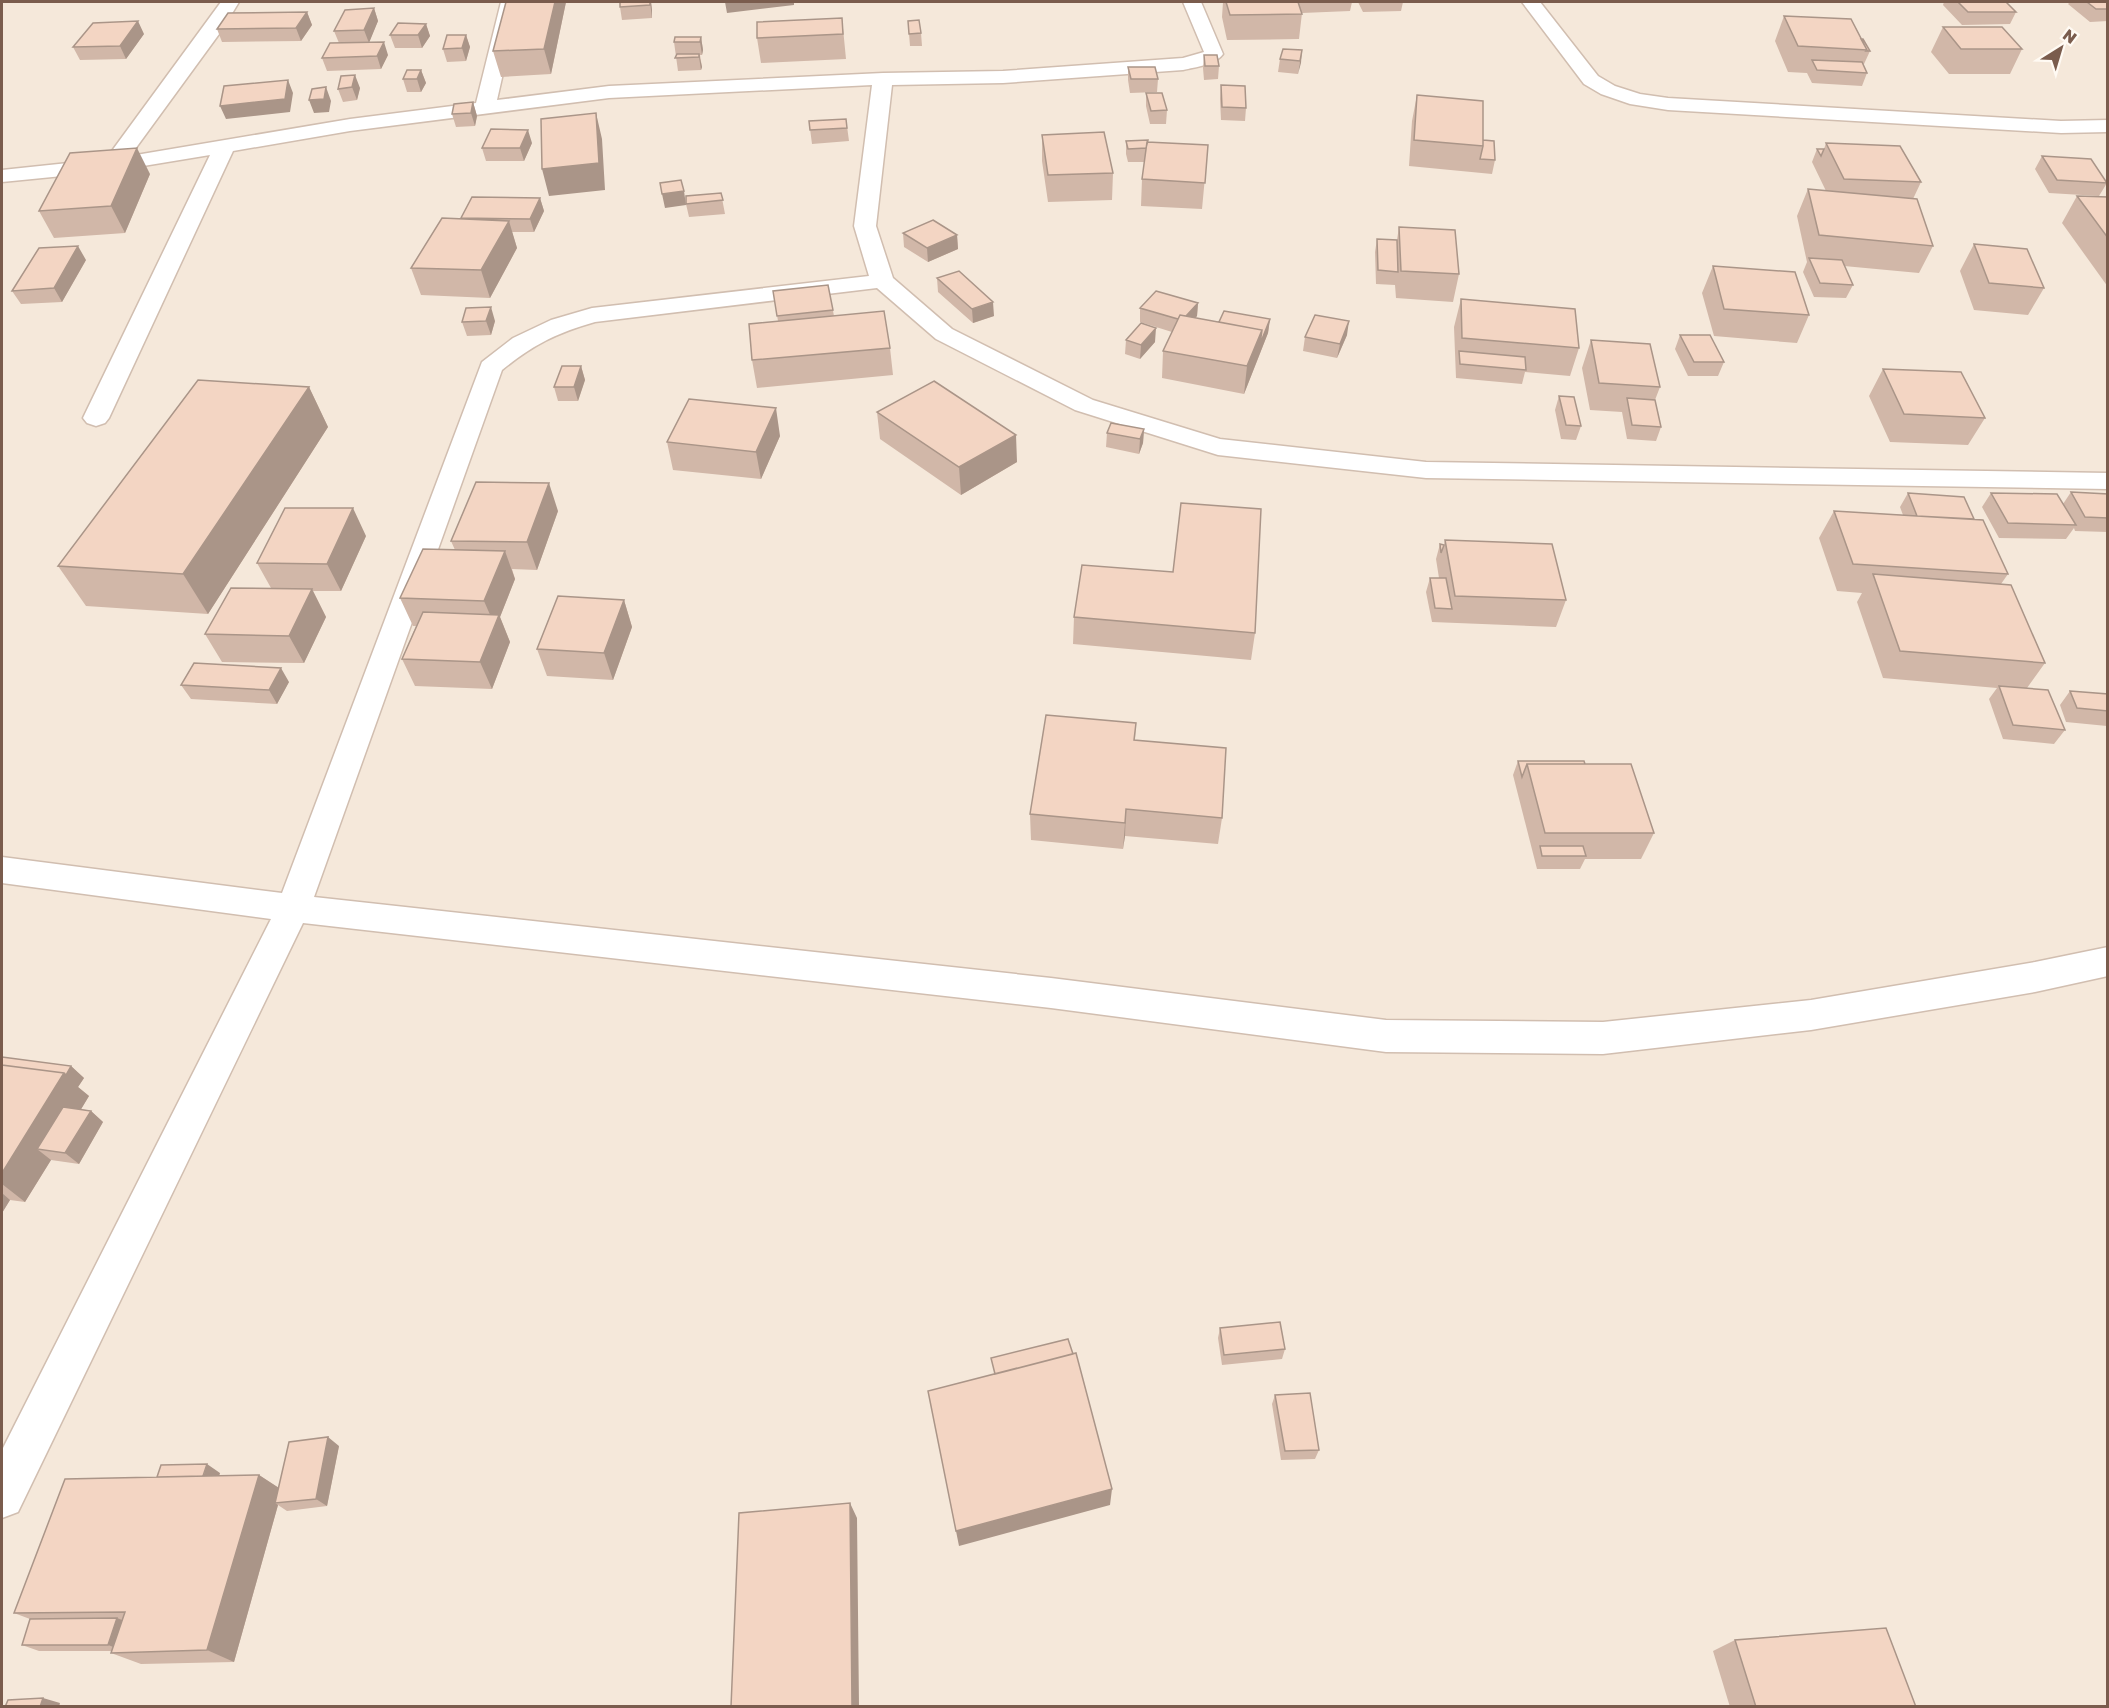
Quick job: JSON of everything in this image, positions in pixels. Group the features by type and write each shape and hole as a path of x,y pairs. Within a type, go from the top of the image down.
{"street":[{"path":"113,165 215,26 230,2"},
{"path":"485,108 510,2"},
{"path":"2,176 113,165 350,125 609,92 883,79 1003,78 1201,60 1214,54 1192,2"},
{"path":"1531,2 1591,80 1608,90 1637,100 1668,104 2061,127 2108,126"},
{"path":"883,79 866,226 882,281 944,334 1084,405 1218,447 1426,470 2108,481"},
{"path":"96,418 225,146"},
{"path":"2,1496 293,908 491,367 521,343 559,325 592,315 882,281"},
{"path":"2,870 293,908 1051,993 1386,1036 1603,1038 1811,1015 2035,977 2108,961"}],"shaded area":[{"path":"2,2 2107,2 2107,1706 2,1706"}],"building":[{"path":"506,2 555,2 544,49 493,51"},
{"path":"620,2 650,2 650,5 620,7"},
{"path":"1226,2 1298,2 1302,14 1230,15"},
{"path":"1958,2 2006,2 2016,12 1968,12"},
{"path":"2087,2 2108,2 2108,9 2096,9"},
{"path":"374,8 364,30 334,31 345,10"},
{"path":"307,12 296,28 217,29 228,13"},
{"path":"1784,16 1851,19 1867,50 1798,46"},
{"path":"842,18 843,34 757,38 757,22"},
{"path":"919,20 921,33 909,34 908,21"},
{"path":"138,21 120,46 73,47 93,23"},
{"path":"398,23 426,24 418,35 390,35"},
{"path":"1943,27 2002,27 2022,49 1961,49"},
{"path":"447,35 466,35 462,48 443,49"},
{"path":"675,37 701,37 700,42 674,42"},
{"path":"1861,39 1863,39 1870,51 1866,51"},
{"path":"384,42 377,56 322,58 330,43"},
{"path":"1283,49 1302,50 1300,61 1280,59"},
{"path":"677,54 699,54 699,57 675,58"},
{"path":"1204,55 1217,55 1219,66 1205,66"},
{"path":"1812,60 1862,62 1867,73 1817,70"},
{"path":"1128,67 1155,67 1158,79 1131,79"},
{"path":"407,70 421,70 417,79 403,79"},
{"path":"355,75 352,87 338,89 341,76"},
{"path":"288,80 285,99 220,106 224,86"},
{"path":"1221,85 1245,86 1246,108 1222,107"},
{"path":"326,87 324,99 309,100 312,89"},
{"path":"1146,93 1162,93 1167,110 1151,111"},
{"path":"1417,95 1483,101 1483,146 1414,140"},
{"path":"473,102 471,113 452,114 454,104"},
{"path":"596,113 599,163 542,169 541,119"},
{"path":"846,119 847,128 810,130 809,121"},
{"path":"491,129 528,130 520,148 482,148"},
{"path":"1104,132 1113,173 1048,175 1042,135"},
{"path":"1148,140 1146,148 1128,149 1126,141"},
{"path":"1483,140 1494,141 1495,160 1480,159"},
{"path":"1147,142 1208,145 1205,183 1142,179"},
{"path":"1826,143 1900,146 1921,182 1844,179"},
{"path":"137,148 111,206 39,211 70,153"},
{"path":"1817,149 1824,149 1821,156"},
{"path":"2042,156 2091,159 2107,183 2057,180"},
{"path":"681,180 684,191 662,194 660,183"},
{"path":"1808,189 1917,199 1933,246 1819,235"},
{"path":"721,193 723,200 686,204 686,196"},
{"path":"2077,196 2108,197 2108,238"},
{"path":"472,197 540,198 530,219 461,218"},
{"path":"442,218 509,221 481,270 411,268"},
{"path":"933,220 957,235 927,248 903,233"},
{"path":"1399,227 1455,230 1459,274 1401,271"},
{"path":"1377,239 1397,240 1398,272 1378,270"},
{"path":"1974,244 2027,249 2044,288 1989,283"},
{"path":"78,246 54,288 12,291 39,248"},
{"path":"1809,258 1842,260 1853,285 1820,283"},
{"path":"1713,266 1795,272 1809,315 1724,309"},
{"path":"959,271 993,302 972,309 937,278"},
{"path":"828,285 833,310 777,316 773,291"},
{"path":"1156,291 1198,303 1186,316 1180,315 1178,319 1140,308"},
{"path":"1461,299 1575,309 1579,348 1462,338"},
{"path":"491,307 486,321 462,322 466,308"},
{"path":"884,311 890,348 752,360 749,324"},
{"path":"1224,311 1270,319 1260,344 1262,330 1219,322"},
{"path":"1180,315 1262,330 1247,366 1163,351"},
{"path":"1315,315 1349,321 1340,344 1305,337"},
{"path":"1141,323 1156,328 1141,345 1126,340"},
{"path":"1680,335 1710,335 1724,362 1694,362"},
{"path":"1591,340 1650,344 1660,387 1599,383"},
{"path":"1459,351 1525,357 1526,370 1460,364"},
{"path":"562,366 581,366 574,387 554,387"},
{"path":"1883,369 1961,372 1985,418 1904,414"},
{"path":"198,380 309,387 183,574 58,566"},
{"path":"934,381 1016,435 959,467 877,412"},
{"path":"1559,396 1574,397 1581,426 1566,425"},
{"path":"1627,398 1655,400 1661,427 1632,425"},
{"path":"689,399 776,408 756,452 667,442"},
{"path":"1111,423 1144,429 1140,439 1107,433"},
{"path":"476,482 549,483 527,542 451,541"},
{"path":"2071,492 2108,494 2108,518 2085,517"},
{"path":"1908,493 1964,497 1974,519 1917,516"},
{"path":"1991,493 2057,494 2076,525 2008,523"},
{"path":"1181,503 1261,509 1255,633 1074,617 1082,565 1173,572"},
{"path":"285,508 353,508 327,564 257,563"},
{"path":"1834,511 1983,520 2008,574 1853,564"},
{"path":"1445,540 1552,544 1566,600 1455,596"},
{"path":"423,549 505,551 484,601 400,598"},
{"path":"1873,574 2011,585 2045,663 1900,651"},
{"path":"1430,578 1446,578 1452,609 1435,608"},
{"path":"231,588 312,589 289,636 205,634"},
{"path":"558,596 624,600 604,653 537,649"},
{"path":"423,612 499,615 480,662 402,659"},
{"path":"194,663 281,668 269,690 181,685"},
{"path":"1999,686 2048,690 2065,730 2013,725"},
{"path":"2070,691 2108,694 2108,711 2077,708"},
{"path":"1046,715 1136,723 1134,740 1226,748 1222,818 1126,809 1125,823 1030,814"},
{"path":"1518,761 1584,761 1585,764 1527,764 1522,777"},
{"path":"1527,764 1631,764 1654,833 1545,833"},
{"path":"1540,846 1583,846 1586,856 1542,856"},
{"path":"2,1057 71,1066 66,1075 2,1065"},
{"path":"2,1065 64,1073 2,1173"},
{"path":"63,1107 91,1111 65,1153 37,1149"},
{"path":"1280,1322 1285,1349 1224,1355 1220,1328"},
{"path":"1068,1339 1073,1354 995,1374 991,1358"},
{"path":"1076,1353 1112,1489 956,1531 928,1391"},
{"path":"1310,1393 1319,1450 1285,1451 1275,1395"},
{"path":"328,1437 316,1499 275,1503 289,1442"},
{"path":"207,1464 203,1476 157,1477 161,1465"},
{"path":"259,1475 207,1650 111,1653 125,1612 14,1613 65,1479"},
{"path":"850,1503 852,1707 731,1707 739,1513"},
{"path":"117,1618 108,1645 22,1645 30,1619"},
{"path":"1886,1628 1916,1707 1756,1707 1735,1640"},
{"path":"43,1698 40,1707 5,1707 8,1700"}]}
